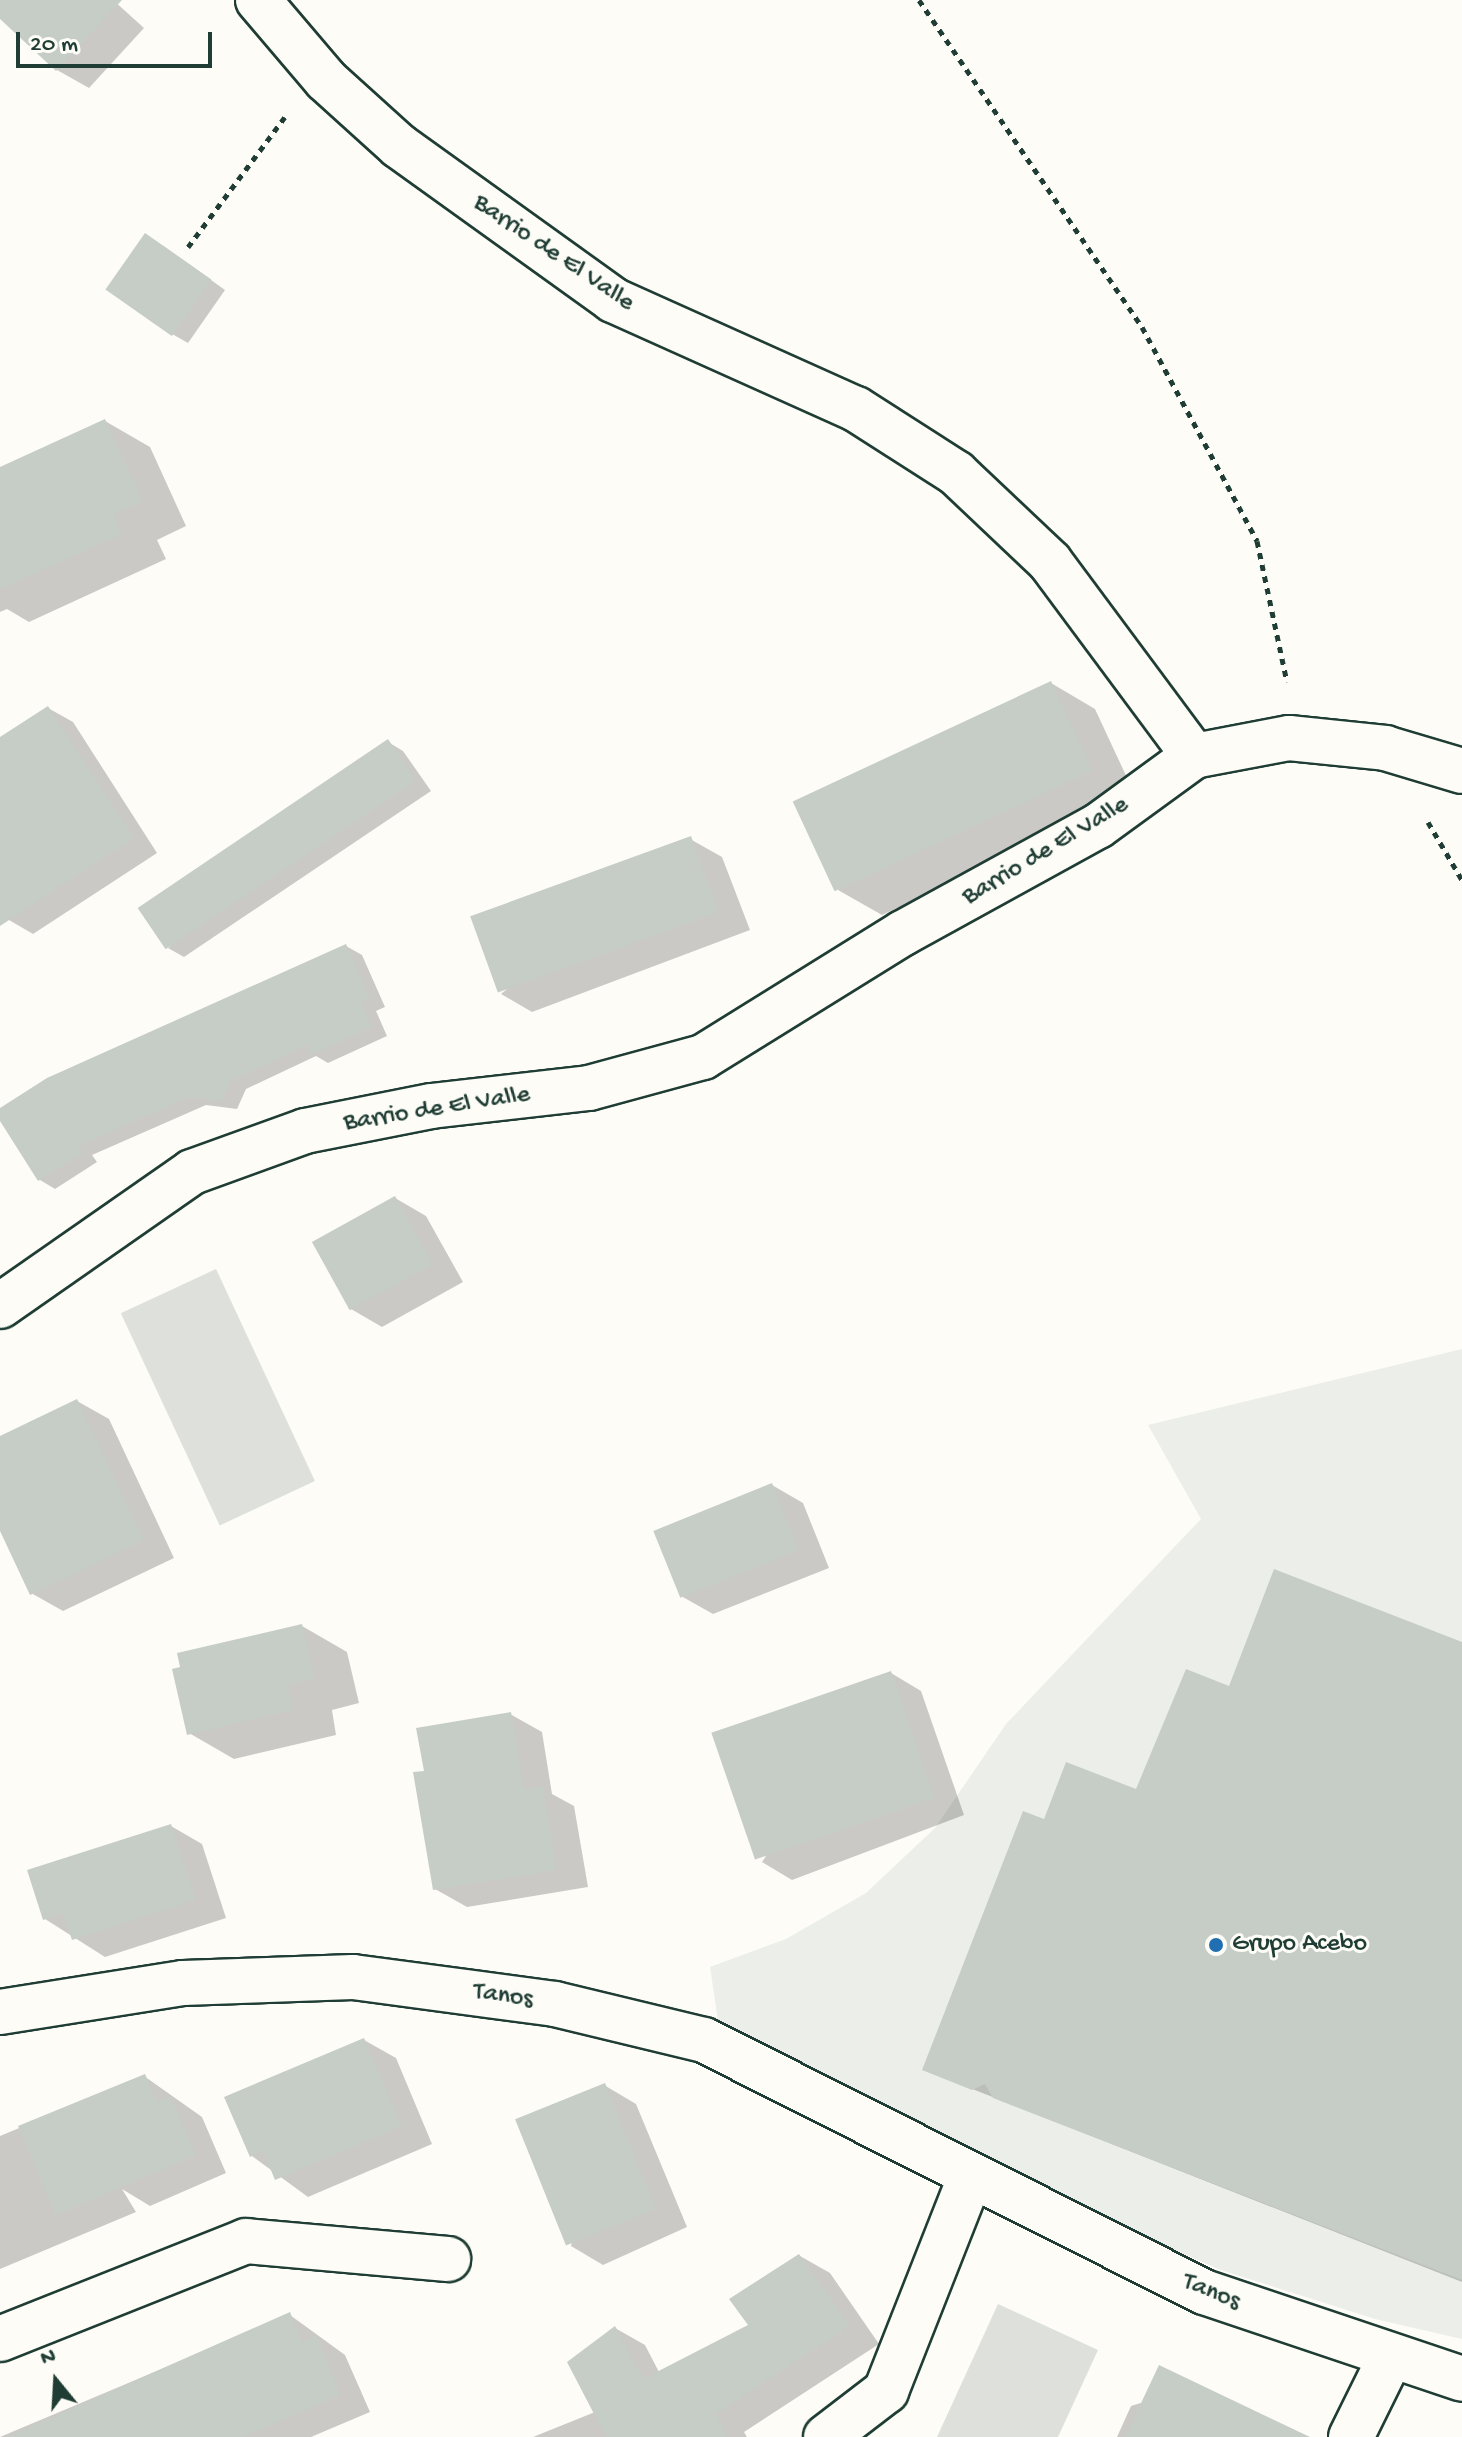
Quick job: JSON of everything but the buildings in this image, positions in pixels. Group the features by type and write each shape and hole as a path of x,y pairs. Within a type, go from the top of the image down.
{"street":[{"name":"Barrio de El Valle","path":"0,1306 192,1172 305,1131 431,1106 589,1088 703,1057 903,933 1098,826 1194,756 1050,562 956,473 856,409 613,300 399,146 326,80 258,0"},
{"path":"1194,756 1289,738 1385,748 1462,771"},
{"name":"Tanos","path":"0,2012 183,1983 353,1977 555,2004 704,2040 970,2178 1204,2292 1390,2358 1462,2379"},
{"path":"826,2437 886,2391 970,2178"},
{"path":"0,2339 246,2241 448,2259"},
{"path":"1351,2437 1390,2358"}],"path":[{"path":"919,0 1142,327 1257,541 1287,663 1289,738"},
{"path":"188,247 293,106"}],"shaded area":[{"path":"216,1269 315,1481 220,1525 121,1313"},
{"path":"1462,1349 1462,2339 1375,2319 1221,2270 1094,2216 718,2021 710,1967 786,1939 866,1893 935,1828 1006,1724 1201,1519 1148,1425"},
{"path":"998,2304 1098,2350 1058,2437 937,2437"}],"place":[{"name":"Grupo Acebo","path":"1216,1945"}]}
